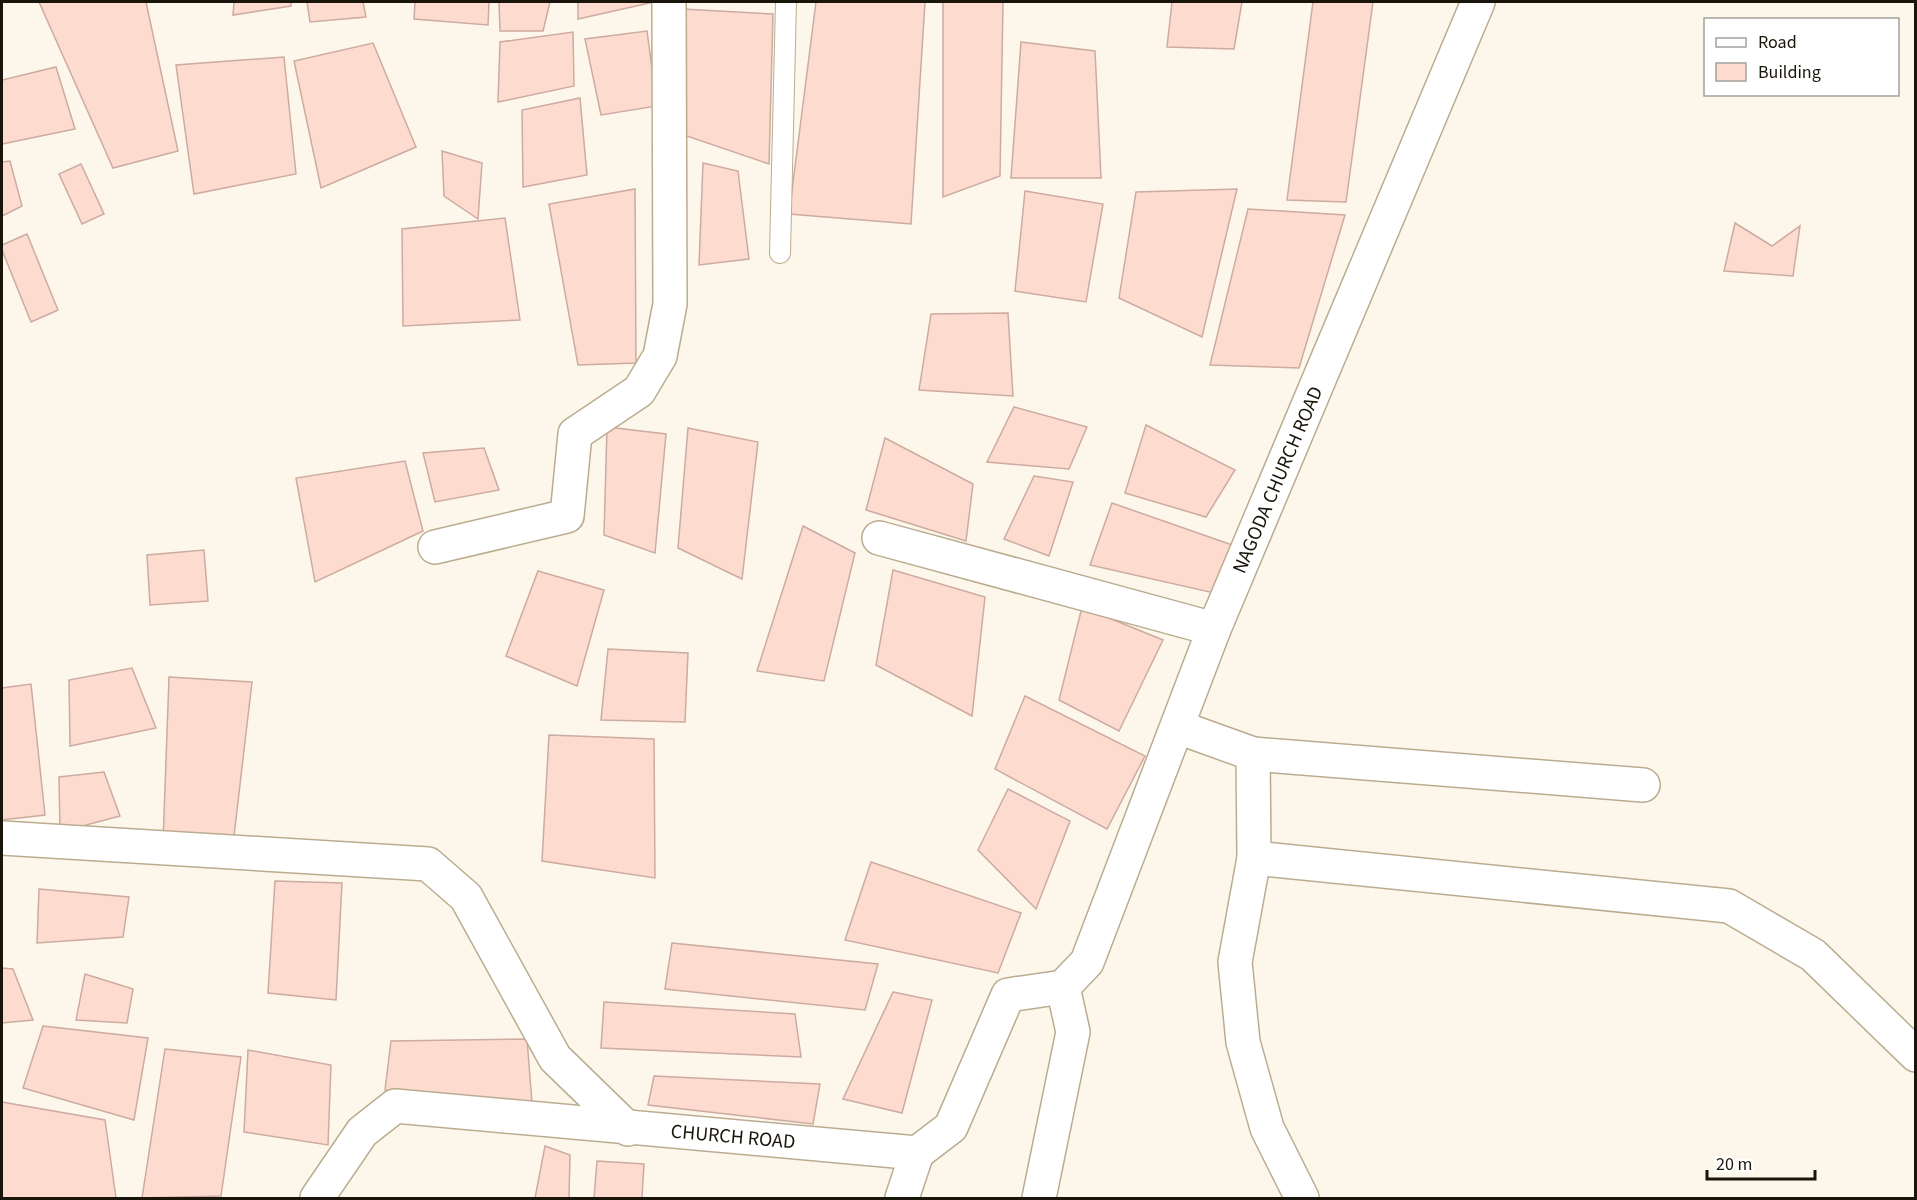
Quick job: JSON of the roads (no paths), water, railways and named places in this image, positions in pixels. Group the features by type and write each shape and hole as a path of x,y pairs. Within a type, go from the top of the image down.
{"street":[{"path":"435,547 567,516 575,434 639,391 660,356 670,304 669,2"},
{"name":"NAGODA CHURCH ROAD","path":"1063,987 1087,962 1214,629 1478,2"},
{"path":"879,538 1214,629"},
{"path":"1178,727 1253,754 1643,785"},
{"path":"1253,754 1254,858 1235,962 1243,1042 1268,1128 1302,1198"},
{"path":"2,838 429,864 466,897 555,1058 628,1129"},
{"path":"1254,858 1729,906 1813,955 1916,1055"},
{"path":"902,1198 917,1153 951,1126 1008,995 1063,987 1073,1032 1039,1198"},
{"name":"CHURCH ROAD","path":"317,1198 362,1132 395,1106 628,1129 917,1153"}],"lane":[{"path":"780,253 786,2"}]}
